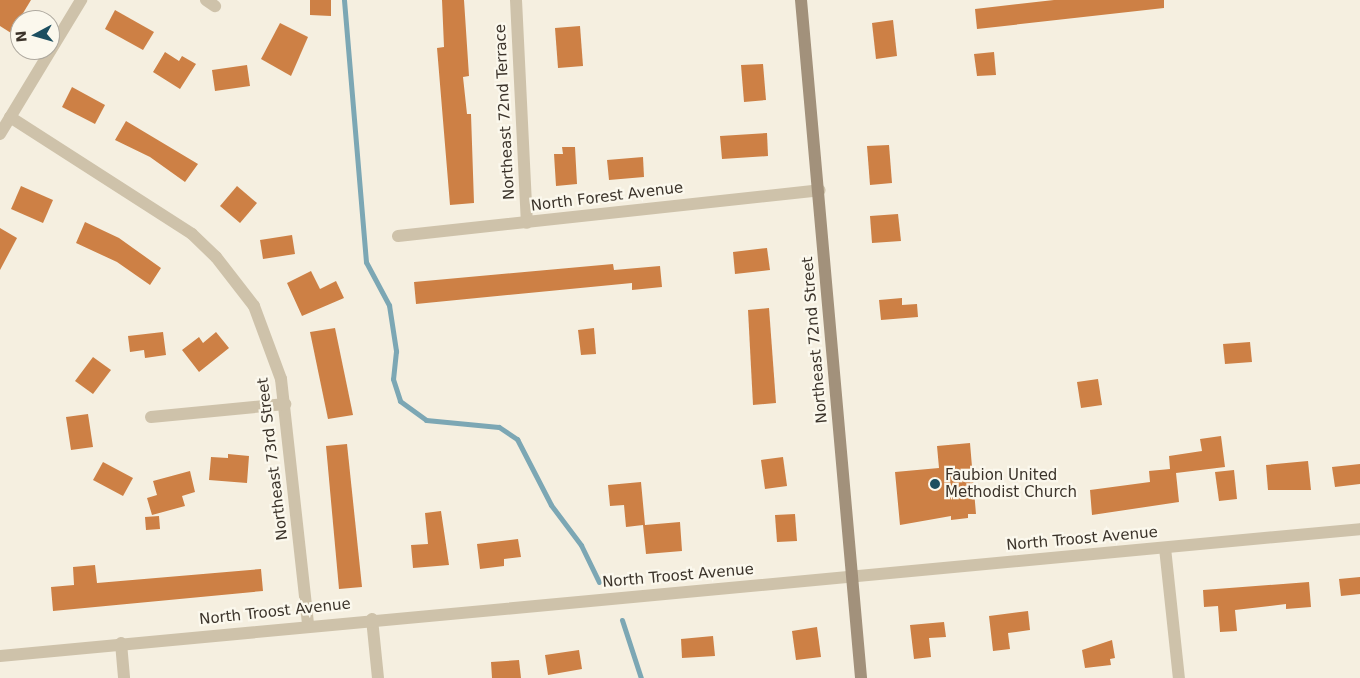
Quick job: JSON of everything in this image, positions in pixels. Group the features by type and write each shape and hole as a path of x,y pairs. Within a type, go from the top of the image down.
{"main road":[{"name":"Northeast 72nd Street","path":"801,0 861,678"}],"street":[{"path":"0,134 81,0"},
{"name":"Northeast 72nd Terrace","path":"516,0 527,223"},
{"name":"Northeast 73rd Street","path":"10,117 165,214 216,256 240,284 265,330 285,404 308,624"},
{"name":"North Forest Avenue","path":"398,236 819,190"},
{"path":"151,417 285,404"},
{"name":"North Troost Avenue","path":"0,656 308,624 1360,529"},
{"path":"1165,548 1179,678"},
{"path":"372,619 378,678"},
{"path":"121,643 124,678"}],"building":[{"path":"0,0 31,0 25,10 10,10 10,32 0,26"},
{"path":"310,0 331,0 331,16 310,15"},
{"path":"442,0 464,0 469,76 463,77 467,114 471,114 474,203 450,205 437,48 444,47"},
{"path":"1054,0 1164,0 1164,8 977,29 975,9"},
{"path":"115,10 154,32 143,50 105,29"},
{"path":"893,20 897,56 876,59 872,23"},
{"path":"280,23 308,37 291,76 261,59"},
{"path":"580,26 583,66 558,68 555,28"},
{"path":"165,52 179,61 182,56 196,64 180,89 153,72"},
{"path":"994,52 996,75 977,76 974,54"},
{"path":"763,64 766,100 744,102 741,65"},
{"path":"247,65 250,86 215,91 212,70"},
{"path":"72,87 105,105 95,124 62,107"},
{"path":"126,121 198,164 185,182 150,157 115,140"},
{"path":"767,133 768,156 722,159 720,136"},
{"path":"889,145 892,183 870,185 867,146"},
{"path":"562,147 575,147 577,184 556,186 554,154 563,154"},
{"path":"643,157 644,177 609,180 607,160"},
{"path":"21,186 53,200 43,223 11,209"},
{"path":"237,186 257,203 240,223 220,206"},
{"path":"898,214 901,241 872,243 870,216"},
{"path":"85,222 119,238 161,268 150,285 117,262 76,243"},
{"path":"0,228 17,238 0,270"},
{"path":"292,235 295,254 263,259 260,240"},
{"path":"767,248 770,270 735,274 733,252"},
{"path":"613,264 614,270 660,266 662,287 632,290 632,283 416,304 414,282"},
{"path":"311,271 320,289 336,281 344,298 302,316 287,283"},
{"path":"902,298 902,305 917,304 918,317 881,320 879,300"},
{"path":"769,308 776,403 753,405 748,310"},
{"path":"335,328 353,415 328,419 310,332"},
{"path":"594,328 596,354 581,355 578,330"},
{"path":"163,332 166,355 145,358 144,350 130,352 128,336"},
{"path":"216,332 229,348 199,372 182,350 199,337 203,343"},
{"path":"1250,342 1252,362 1225,364 1223,344"},
{"path":"93,357 111,370 93,394 75,381"},
{"path":"1098,379 1102,405 1081,408 1077,382"},
{"path":"88,414 93,447 71,450 66,417"},
{"path":"1221,436 1225,467 1176,473 1179,502 1092,515 1090,490 1150,482 1149,471 1170,469 1169,456 1202,451 1200,439"},
{"name":"Faubion United Methodist Church","path":"970,443 976,514 968,514 968,518 951,520 951,516 900,525 895,472 939,468 937,446"},
{"path":"347,444 362,587 339,589 326,446"},
{"path":"228,454 249,456 247,483 209,480 211,457 228,458"},
{"path":"783,457 787,486 765,489 761,460"},
{"path":"1308,461 1311,490 1268,490 1266,465"},
{"path":"103,462 133,478 123,496 93,480"},
{"path":"1360,464 1360,484 1335,487 1332,467"},
{"path":"1234,470 1237,499 1219,501 1215,472"},
{"path":"190,471 195,492 182,496 185,506 152,515 147,498 157,495 153,481"},
{"path":"641,482 645,525 680,522 682,551 646,554 643,525 626,527 624,505 610,506 608,485"},
{"path":"441,511 449,565 413,568 411,545 428,544 425,513"},
{"path":"795,514 797,541 777,542 775,515"},
{"path":"159,516 160,529 146,530 145,517"},
{"path":"518,539 521,557 504,559 504,566 480,569 477,544"},
{"path":"95,565 97,583 261,569 263,591 53,611 51,587 74,585 73,567"},
{"path":"1360,577 1360,594 1341,596 1339,579"},
{"path":"1309,582 1311,607 1286,609 1286,604 1235,610 1237,631 1220,632 1218,606 1204,607 1203,590"},
{"path":"1028,611 1030,630 1008,633 1010,649 993,651 989,616"},
{"path":"944,622 946,637 929,638 931,657 914,659 910,625"},
{"path":"817,627 821,657 796,660 792,631"},
{"path":"713,636 715,656 682,658 681,639"},
{"path":"1112,640 1115,658 1110,659 1111,665 1085,668 1082,650"},
{"path":"579,650 582,669 548,675 545,655"},
{"path":"519,660 521,678 492,678 491,662"}],"waterway":[{"path":"344,0 366,262 389,305 396,351 393,379 400,401 426,420 499,427 517,439 551,505 581,545 599,582"},
{"path":"622,620 641,678"}],"place":[{"name":"Faubion United Methodist Church","path":"935,484"}]}
